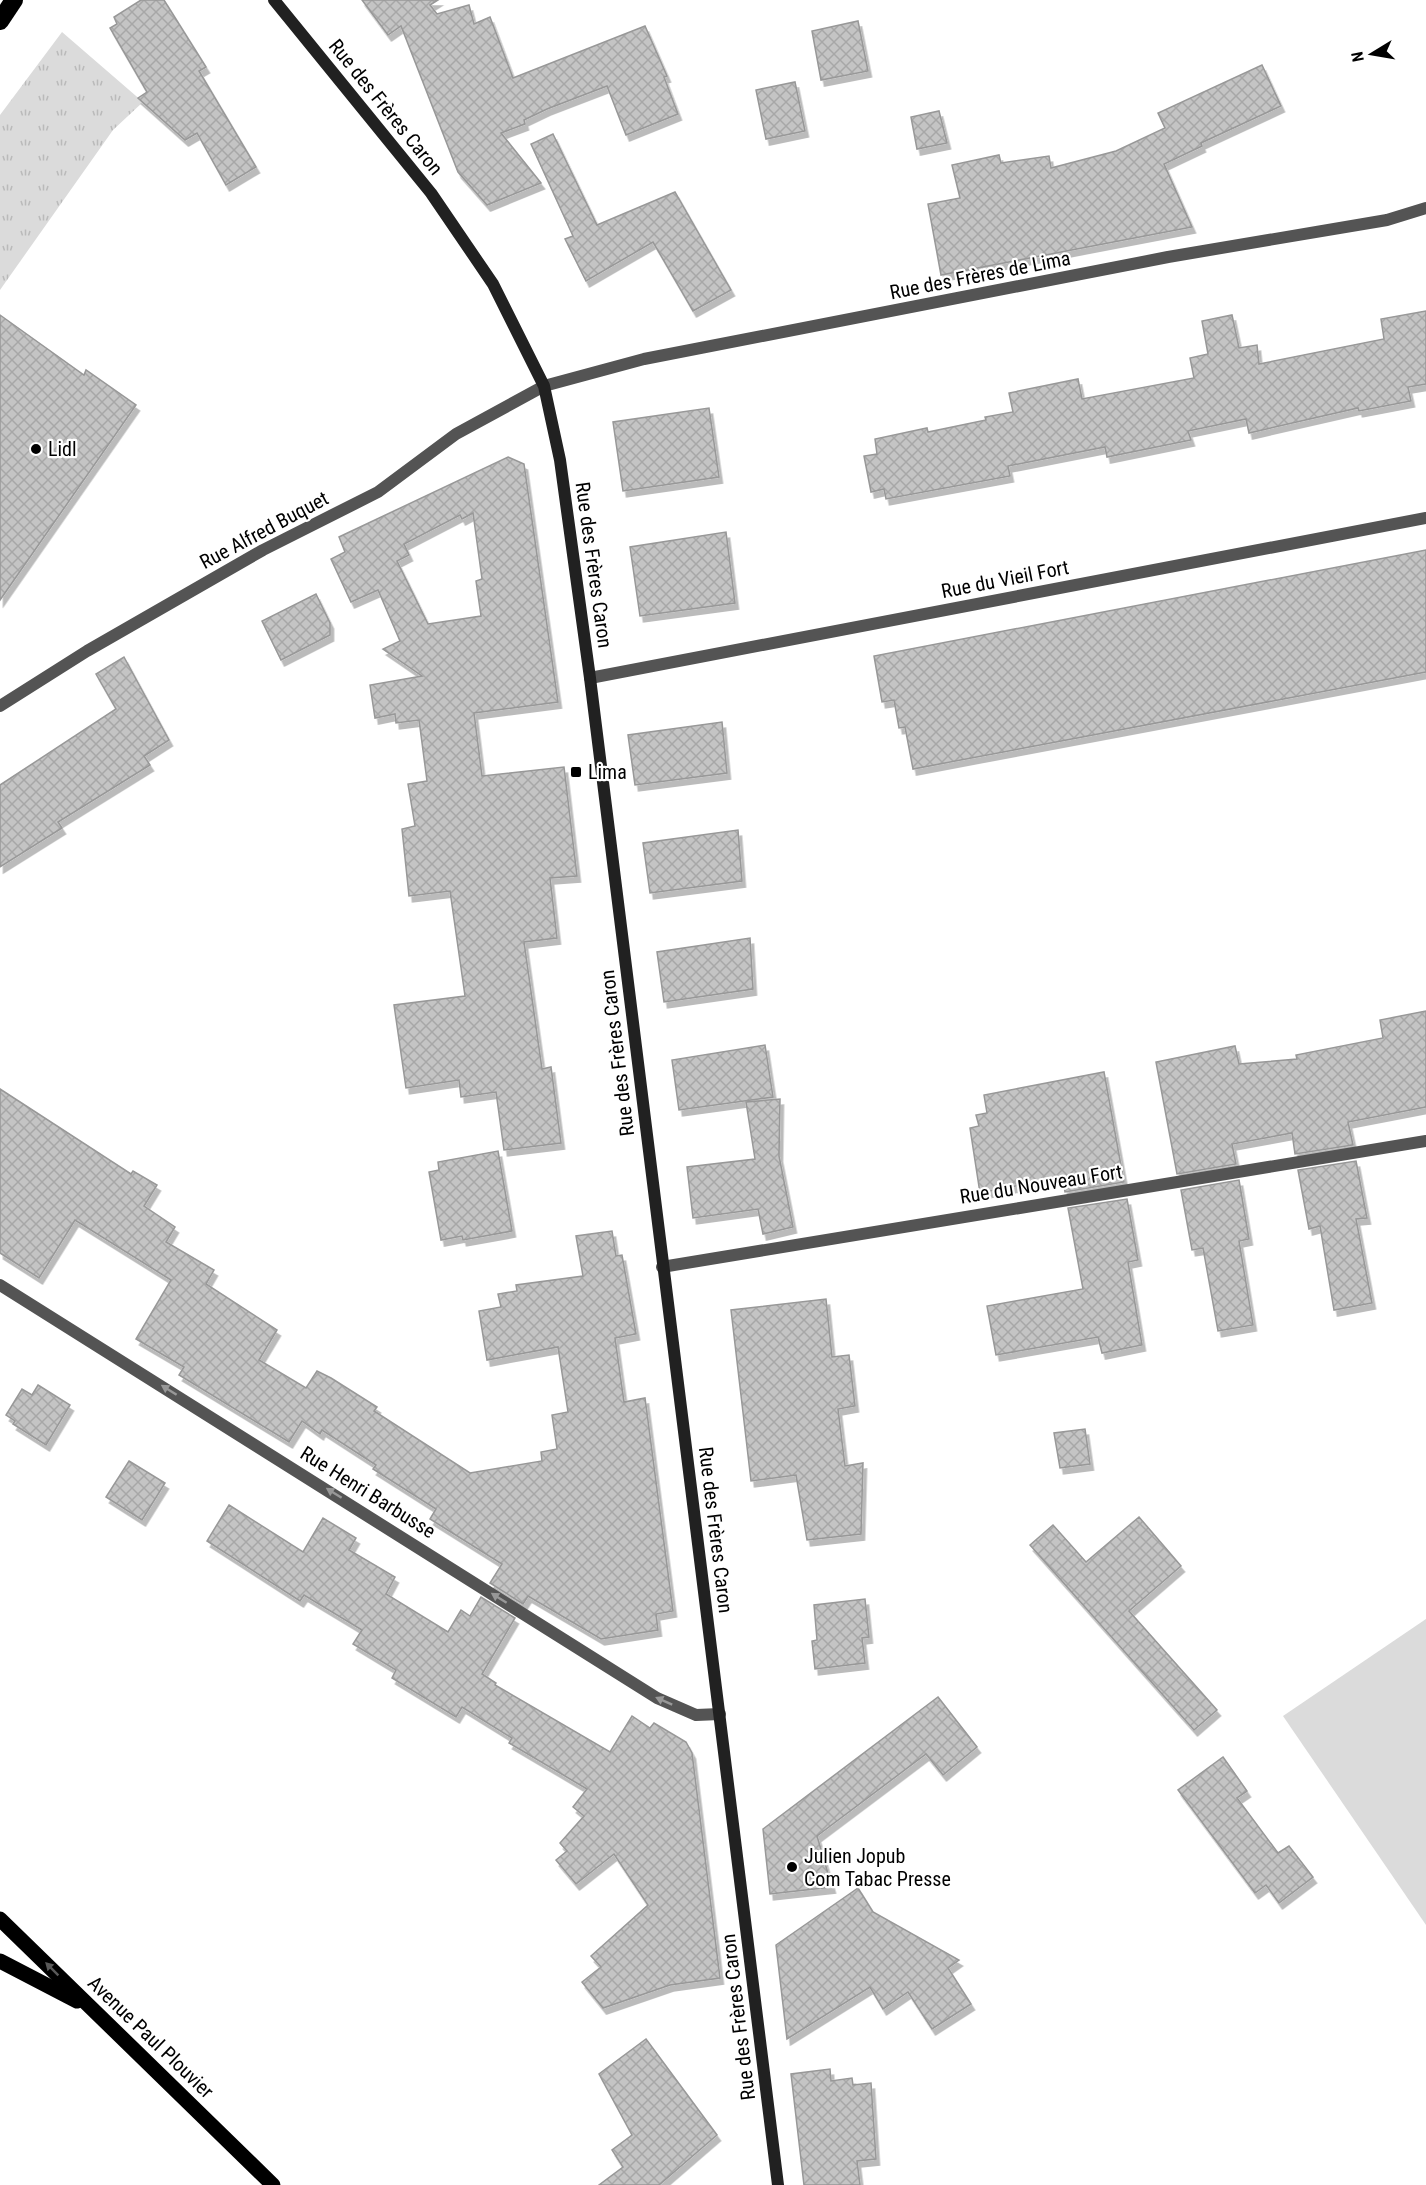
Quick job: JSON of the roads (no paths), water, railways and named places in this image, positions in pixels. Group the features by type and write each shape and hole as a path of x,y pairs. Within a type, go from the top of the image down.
{"highway":[{"path":"0,21 14,0"}],"main road":[{"name":"Rue des Frères Caron","path":"274,0 431,193 493,284 543,386 560,460 590,678 778,2185"},
{"name":"Avenue Paul Plouvier","path":"0,1919 273,2185"},
{"path":"0,1961 93,2010"}],"street":[{"name":"Rue des Frères de Lima","path":"543,386 644,359 1168,257 1387,219 1426,208"},
{"name":"Rue Alfred Buquet","path":"0,706 87,651 263,550 378,492 456,434 543,386"},
{"name":"Rue du Vieil Fort","path":"590,678 1426,518"},
{"name":"Rue du Nouveau Fort","path":"662,1267 1426,1141"},
{"name":"Rue Henri Barbusse","path":"0,1285 657,1698 696,1715 720,1714"}],"place":[{"name":"Lidl","path":"36,449"},
{"name":"Lima","path":"576,772"},
{"name":"Julien Jopub Com Tabac Presse","path":"792,1867"}]}
